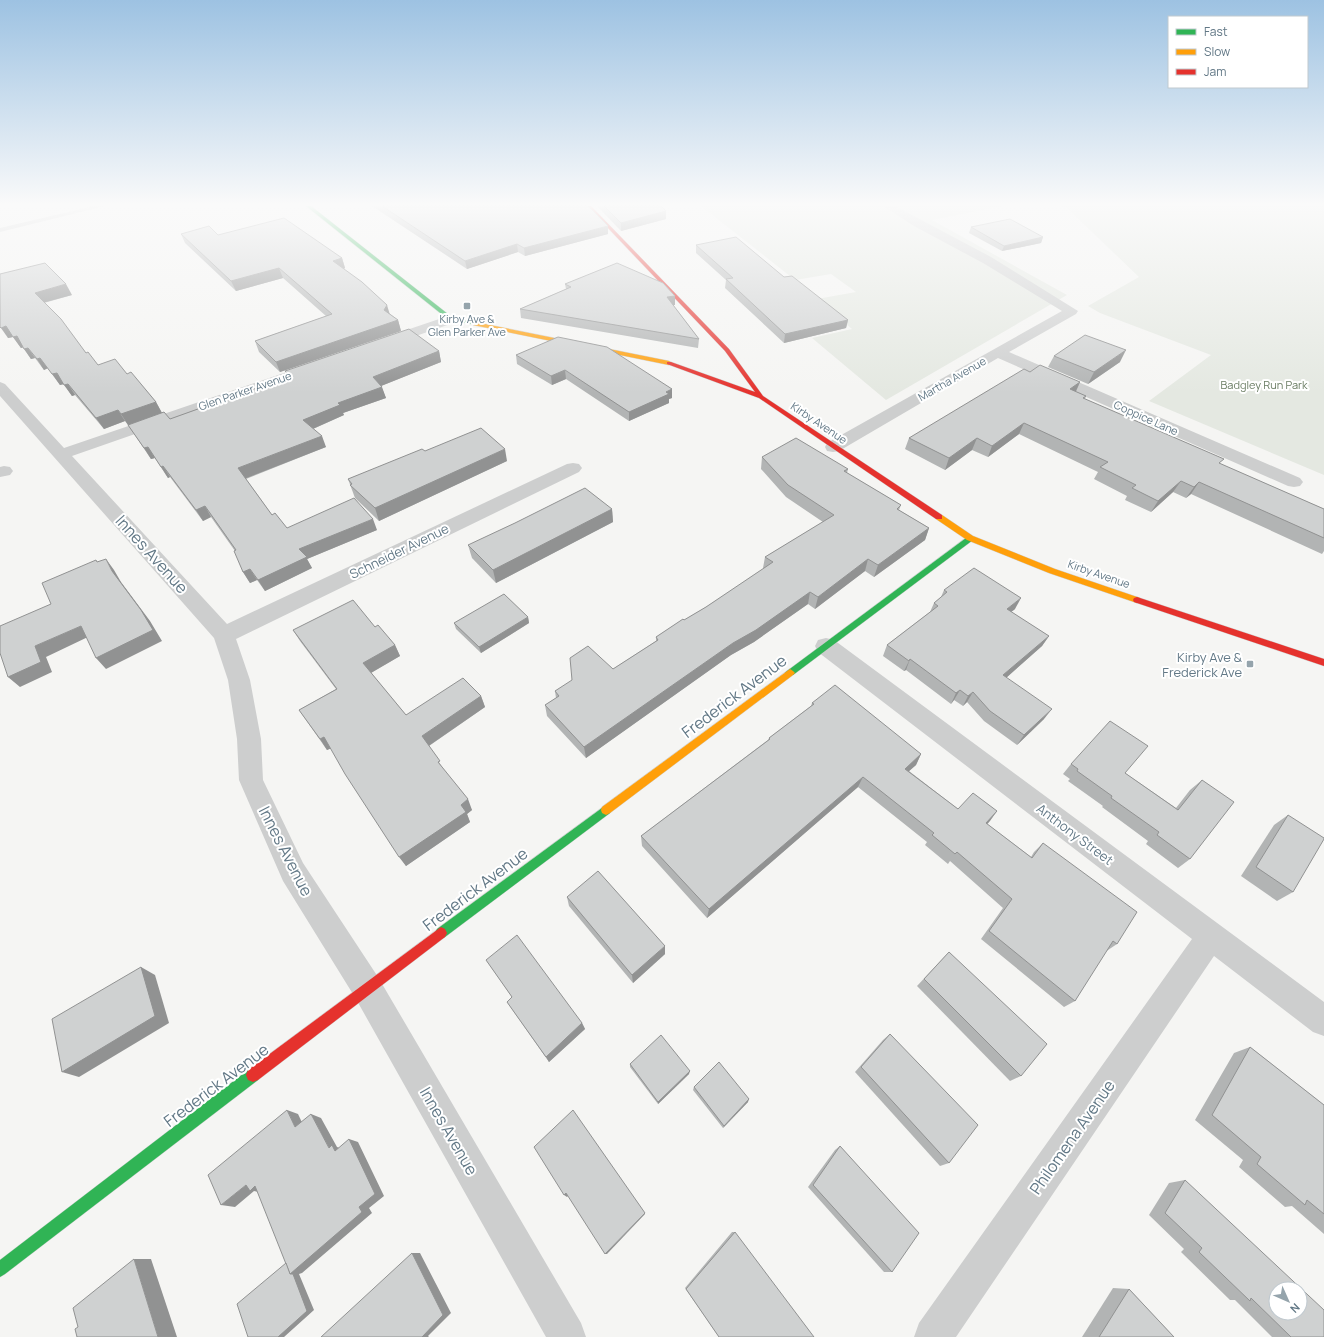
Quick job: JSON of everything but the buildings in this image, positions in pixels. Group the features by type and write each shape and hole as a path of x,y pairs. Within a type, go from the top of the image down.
{"street":[{"name":"Kirby Avenue","path":"387,268 451,319 662,360 761,398 970,538 1052,571 1324,663"},
{"path":"649,268 727,350 761,398"},
{"name":"Martha Avenue","path":"833,447 1071,311 1001,268"},
{"path":"370,347 451,319"},
{"name":"Coppice Lane","path":"998,353 1294,482"},
{"name":"Glen Parker Avenue","path":"62,454 333,360"},
{"name":"Innes Avenue","path":"0,387 224,635 239,680 249,739 251,780 293,872 367,988 567,1337"},
{"name":"Schneider Avenue","path":"224,635 574,468"},
{"name":"Frederick Avenue","path":"0,1269 367,988 970,538"},
{"name":"Anthony Street","path":"826,646 1324,1021"},
{"name":"Philomena Avenue","path":"933,1337 1211,936"}],"green space":[{"path":"780,268 1019,268 1067,295 886,400 812,338 852,329 817,299 856,292 831,274 795,280"},
{"name":"Badgley Run Park","path":"1130,268 1324,268 1324,475 1149,401 1211,355 1100,313 1088,306 1139,277"}],"traffic: fast":[{"path":"387,268 451,319 475,324"},
{"path":"790,673 970,538"},
{"path":"441,933 606,810"},
{"path":"0,1269 253,1075"}],"traffic: slow":[{"path":"475,324 669,363"},
{"path":"939,517 970,538 1052,571 1137,600"},
{"path":"606,810 790,673"}],"traffic: jam":[{"path":"649,268 727,350 761,397"},
{"path":"669,363 761,397 939,517"},
{"path":"1137,600 1324,663"},
{"path":"253,1075 441,933"}],"place":[{"name":"Kirby Ave & Glen Parker Ave","path":"467,306"},
{"name":"Kirby Ave & Frederick Ave","path":"1250,664"}]}
